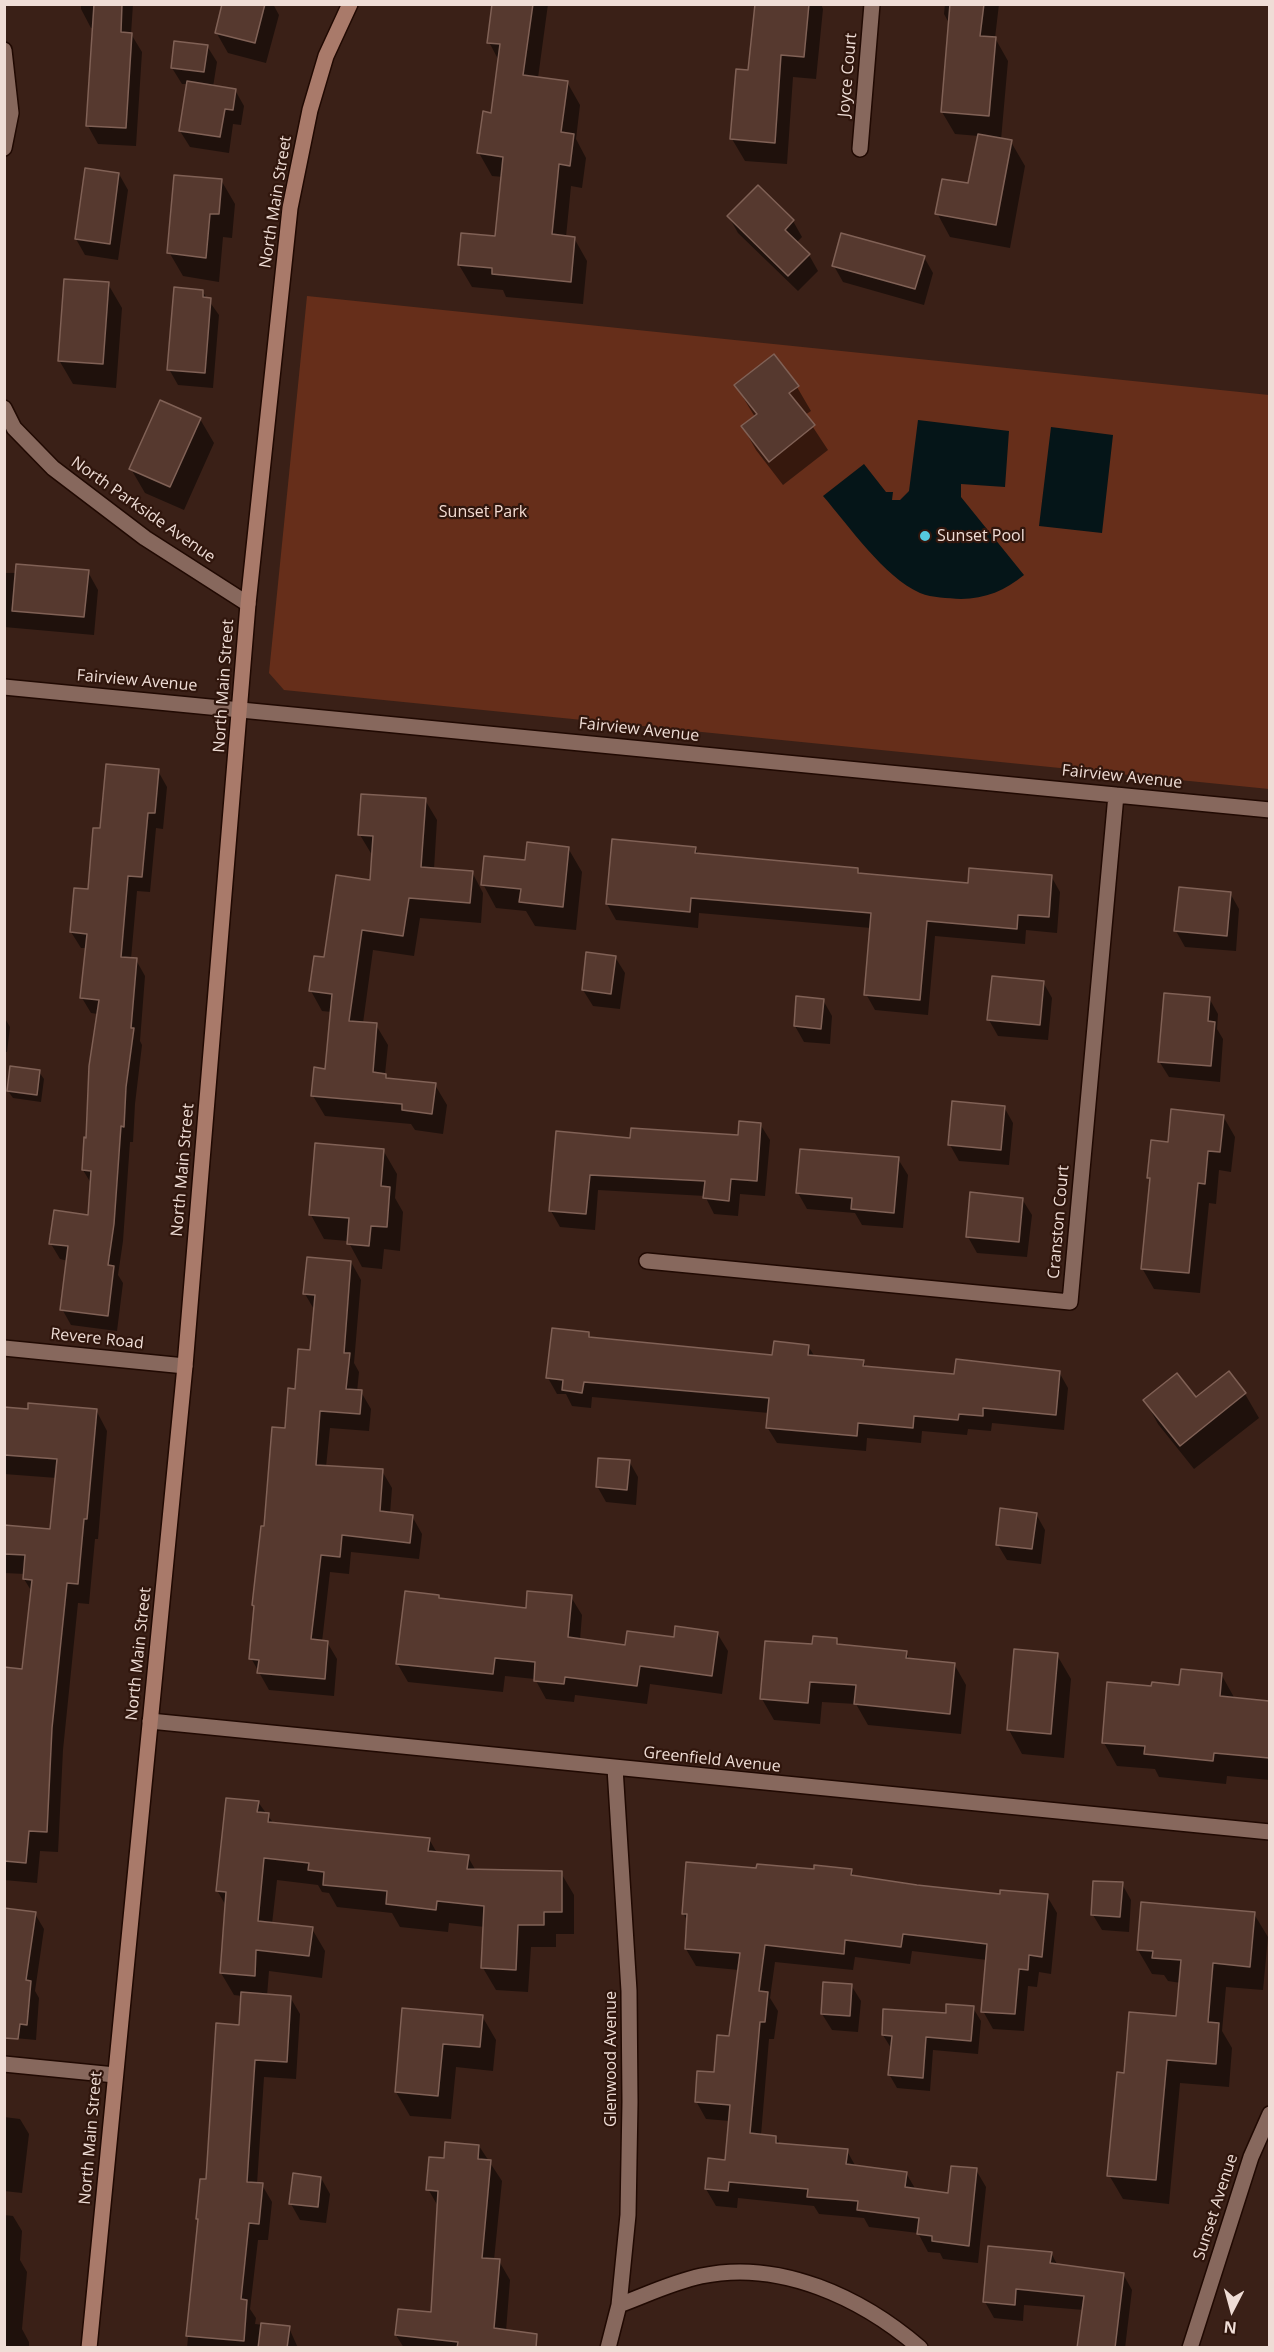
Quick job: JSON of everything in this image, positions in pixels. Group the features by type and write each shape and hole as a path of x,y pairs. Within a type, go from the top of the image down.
{"street":[{"name":"North Main Street","path":"89,2348 185,1366 248,604 294,188 310,110 326,56 350,4"},
{"name":"Joyce Court","path":"860,149 872,4"},
{"path":"4,50 11,114 4,148"},
{"name":"North Parkside Avenue","path":"4,408 14,429 53,468 145,538 248,604"},
{"name":"Fairview Avenue","path":"4,687 1269,810"},
{"name":"Cranston Court","path":"647,1261 1070,1302 1116,795"},
{"name":"Revere Road","path":"4,1348 185,1366"},
{"name":"Greenfield Avenue","path":"150,1721 1269,1832"},
{"name":"Glenwood Avenue","path":"608,2348 619,2305 628,2216 629,1991 615,1768"},
{"path":"4,2064 115,2075"},
{"name":"Sunset Avenue","path":"1190,2348 1251,2157 1269,2114"},
{"path":"619,2305 702,2276 781,2275 832,2290 865,2309 920,2348"}],"green space":[{"name":"Sunset Park","path":"307,296 1269,395 1269,789 284,690 269,673"}],"shaded area":[{"name":"Sunset Pool","path":"918,420 1009,431 1005,487 961,484 961,497 1024,575 1010,585 987,595 961,599 920,593 880,563 823,496 864,464 886,492 893,492 892,500 900,500 909,491"},
{"path":"1051,427 1113,435 1102,533 1039,526"}],"building":[{"path":"94,4 122,4 121,32 132,33 126,128 86,126"},
{"path":"222,4 265,4 255,43 215,33"},
{"path":"492,4 533,4 523,75 568,81 561,132 574,134 570,166 559,164 552,234 575,237 571,282 492,274 492,268 458,265 461,233 495,236 503,157 477,153 483,111 491,113 500,44 487,43"},
{"path":"755,4 809,4 804,57 781,55 775,143 730,139 736,69 748,70"},
{"path":"950,4 984,4 980,36 996,37 989,116 941,112"},
{"path":"174,41 208,45 204,72 171,68"},
{"path":"187,81 236,89 233,110 225,109 220,137 179,131"},
{"path":"978,134 1012,140 996,225 935,214 942,179 968,183"},
{"path":"85,168 119,173 110,244 75,239"},
{"path":"174,175 222,179 219,214 210,214 206,258 167,253"},
{"path":"758,185 794,220 785,230 810,254 788,276 727,216"},
{"path":"841,233 925,256 915,289 832,266"},
{"path":"64,279 109,282 103,364 58,361"},
{"path":"174,287 203,290 203,297 211,298 205,373 167,370"},
{"path":"774,354 799,386 789,393 815,425 769,462 741,426 757,414 734,385"},
{"path":"160,400 201,418 170,487 129,469"},
{"path":"16,564 89,570 84,617 12,611"},
{"path":"106,764 159,769 155,813 148,813 142,877 128,876 121,957 137,958 131,1028 134,1028 126,1087 124,1127 121,1126 114,1224 108,1265 114,1266 108,1316 60,1310 68,1246 49,1244 54,1210 88,1215 91,1171 82,1170 84,1137 86,1138 89,1066 99,1000 80,998 87,934 70,932 74,888 88,889 93,828 100,828"},
{"path":"361,794 426,798 421,867 473,871 470,903 409,898 403,936 362,930 349,1021 377,1023 373,1072 386,1074 386,1078 436,1083 432,1114 402,1110 402,1104 311,1096 314,1067 325,1069 332,994 309,991 314,956 324,957 336,875 370,880 373,836 358,835"},
{"path":"612,839 696,847 695,853 858,868 858,873 968,883 969,868 1052,875 1049,917 1018,915 1017,929 927,921 920,1000 864,995 871,913 691,898 690,912 606,904"},
{"path":"527,842 569,847 563,907 519,902 521,889 481,885 484,856 525,860"},
{"path":"1179,887 1231,892 1227,936 1174,931"},
{"path":"586,952 616,956 611,994 582,990"},
{"path":"992,976 1044,981 1040,1025 987,1020"},
{"path":"1164,993 1210,997 1208,1021 1215,1022 1211,1066 1158,1062"},
{"path":"796,996 824,999 821,1029 794,1026"},
{"path":"10,1066 40,1070 37,1095 7,1091"},
{"path":"952,1101 1005,1106 1001,1150 948,1145"},
{"path":"1171,1109 1224,1115 1220,1152 1208,1151 1205,1184 1198,1183 1189,1273 1141,1269 1150,1178 1147,1178 1151,1140 1168,1142"},
{"path":"739,1121 761,1123 757,1181 731,1179 729,1201 703,1198 705,1181 590,1175 586,1214 549,1211 556,1131 630,1138 631,1128 738,1135"},
{"path":"315,1143 384,1149 381,1186 390,1187 387,1227 371,1226 369,1246 347,1244 349,1218 309,1215"},
{"path":"800,1149 899,1157 894,1213 851,1209 852,1198 796,1193"},
{"path":"970,1192 1023,1198 1019,1242 966,1237"},
{"path":"307,1257 351,1261 344,1353 350,1353 346,1389 362,1390 360,1414 320,1411 316,1465 383,1469 380,1511 413,1515 410,1543 342,1535 340,1557 321,1555 311,1639 328,1641 325,1679 257,1673 259,1660 249,1659 254,1606 252,1605 261,1526 264,1526 272,1427 285,1428 288,1388 295,1389 298,1349 310,1350 315,1295 303,1294"},
{"path":"552,1328 589,1332 589,1337 772,1355 774,1341 809,1345 808,1355 864,1360 863,1366 954,1374 956,1359 1060,1371 1056,1415 983,1408 983,1416 959,1414 958,1420 914,1416 913,1428 858,1423 857,1436 766,1428 769,1398 584,1382 582,1393 562,1390 563,1380 546,1378"},
{"path":"1229,1371 1246,1393 1180,1446 1143,1400 1177,1373 1196,1397"},
{"path":"28,1403 97,1409 87,1519 84,1519 78,1584 67,1583 52,1728 47,1832 29,1831 26,1863 4,1861 4,1667 22,1669 32,1580 23,1579 25,1555 4,1554 4,1525 50,1529 57,1459 4,1455 4,1407 28,1409"},
{"path":"598,1458 630,1460 627,1490 596,1487"},
{"path":"1000,1508 1037,1513 1032,1549 996,1545"},
{"path":"405,1591 439,1595 439,1598 526,1608 527,1591 572,1595 568,1637 625,1645 627,1631 674,1637 675,1626 718,1632 712,1676 640,1666 637,1686 565,1677 564,1684 534,1681 535,1662 495,1658 493,1674 396,1664"},
{"path":"813,1636 837,1638 837,1644 907,1651 906,1658 955,1663 950,1714 854,1704 856,1685 810,1682 808,1703 760,1699 765,1641 812,1644"},
{"path":"1014,1649 1058,1653 1051,1734 1007,1730"},
{"path":"1181,1669 1222,1673 1220,1696 1269,1701 1269,1758 1214,1753 1213,1761 1144,1754 1145,1746 1102,1743 1107,1682 1151,1686 1152,1682 1179,1685"},
{"path":"226,1798 259,1801 257,1812 269,1813 268,1822 430,1838 428,1851 469,1855 467,1869 562,1871 562,1912 544,1912 544,1925 518,1925 516,1970 481,1968 484,1906 437,1901 436,1910 386,1904 387,1891 323,1885 324,1872 308,1870 309,1863 264,1858 258,1921 313,1927 309,1956 256,1950 255,1976 220,1973 226,1892 216,1891"},
{"path":"686,1862 756,1868 757,1864 814,1869 814,1865 852,1869 851,1875 917,1885 1000,1894 1000,1890 1048,1894 1042,1957 1029,1955 1028,1970 1019,1969 1015,2014 981,2012 987,1944 903,1934 901,1947 845,1940 844,1954 765,1945 759,1991 768,1992 765,2022 760,2022 750,2133 776,2136 776,2143 848,2149 846,2164 907,2172 905,2187 948,2193 951,2166 977,2168 969,2246 932,2241 932,2236 917,2234 919,2218 857,2210 858,2201 807,2197 808,2189 729,2182 728,2191 705,2189 708,2158 725,2160 730,2105 695,2102 697,2071 714,2072 717,2035 729,2036 740,1953 685,1949 687,1914 682,1914"},
{"path":"1093,1881 1123,1882 1120,1917 1091,1915"},
{"path":"1141,1902 1255,1912 1250,1967 1213,1963 1208,2022 1219,2023 1216,2064 1167,2060 1156,2180 1107,2176 1117,2072 1124,2073 1129,2012 1176,2016 1181,1960 1152,1958 1153,1951 1137,1950"},
{"path":"4,1908 36,1912 26,1980 31,1981 27,2025 20,2024 18,2039 4,2038"},
{"path":"823,1982 852,1984 850,2016 821,2014"},
{"path":"241,1992 291,1996 287,2062 255,2060 247,2182 263,2183 259,2224 249,2223 241,2299 247,2300 244,2341 186,2336 200,2179 206,2179 216,2023 239,2025"},
{"path":"946,2004 974,2006 971,2041 926,2037 923,2078 888,2075 892,2036 882,2035 883,2009 946,2013"},
{"path":"402,2008 483,2015 480,2047 443,2044 438,2096 395,2092"},
{"path":"445,2142 479,2145 478,2159 491,2160 482,2258 500,2259 494,2328 537,2334 536,2348 457,2348 458,2342 395,2335 398,2309 431,2312 438,2191 426,2190 429,2157 444,2158"},
{"path":"293,2173 321,2177 318,2207 289,2204"},
{"path":"988,2246 1052,2252 1050,2263 1124,2273 1115,2348 1077,2348 1084,2296 1016,2289 1015,2305 983,2302"},
{"path":"261,2323 290,2326 287,2348 258,2348"}],"place":[{"name":"Sunset Pool","path":"925,536"}]}
